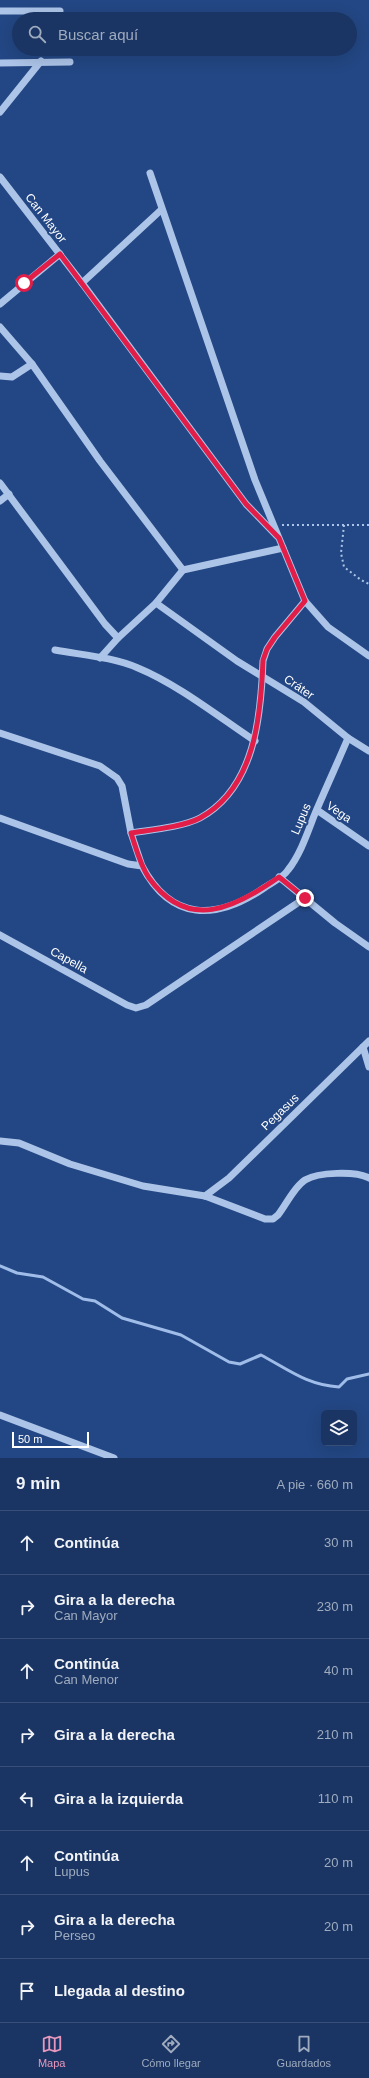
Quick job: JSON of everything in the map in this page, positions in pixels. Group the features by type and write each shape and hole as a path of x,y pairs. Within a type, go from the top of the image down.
{"street":[{"path":"0,11 60,11"},
{"path":"0,63 41,61 70,62"},
{"path":"0,112 41,61"},
{"path":"150,173 161,210 255,480 275,525 305,601 328,628 369,656"},
{"name":"Can Mayor","path":"0,177 82,283 246,504 279,538"},
{"path":"82,283 161,210"},
{"path":"0,304 60,254"},
{"path":"0,327 32,364 100,461 183,570"},
{"path":"0,376 12,377 32,364"},
{"path":"0,483 105,624 118,638"},
{"path":"0,501 8,494"},
{"path":"100,658 118,638 156,603 183,570 283,548"},
{"path":"131,833 163,828 200,818 226,798 246,767 255,741 263,676 263,660 267,649 305,601"},
{"name":"Cráter","path":"156,603 237,661 304,702 348,738 369,751"},
{"path":"55,650 138,667 164,681 255,741"},
{"name":"Lupus","path":"0,733 100,766 110,772 117,778 122,786 131,833 142,866 148,878 172,902 184,908 213,910 222,909 255,894 288,871 301,847 348,738"},
{"name":"Vega","path":"317,810 369,846"},
{"path":"0,818 128,864 142,866"},
{"path":"279,877 369,947"},
{"name":"Capella","path":"0,934 127,1005 136,1008 146,1005 305,898"},
{"name":"Pegasus","path":"205,1196 229,1178 369,1041"},
{"path":"363,1047 369,1067"},
{"path":"0,1141 19,1143 70,1164 143,1186 205,1196 252,1215 272,1219 278,1215 304,1180 312,1177 352,1172 369,1178"},
{"path":"0,1415 114,1458"}],"path":[{"path":"275,525 369,525"},
{"path":"344,525 341,553 344,567 369,584"}],"waterway":[{"path":"0,1266 17,1273 43,1277 83,1299 95,1301 122,1318 181,1335 229,1362 240,1364 261,1355 298,1376 328,1386 339,1387 347,1379 369,1374"}],"route":[{"path":"24,283 60,254 246,504 279,538 305,601 275,637 267,649 263,660 263,676 255,741 246,767 226,798 200,818 163,828 131,833 142,866 148,878 172,902 184,908 213,910 222,909 255,894 279,877 305,898"}]}
